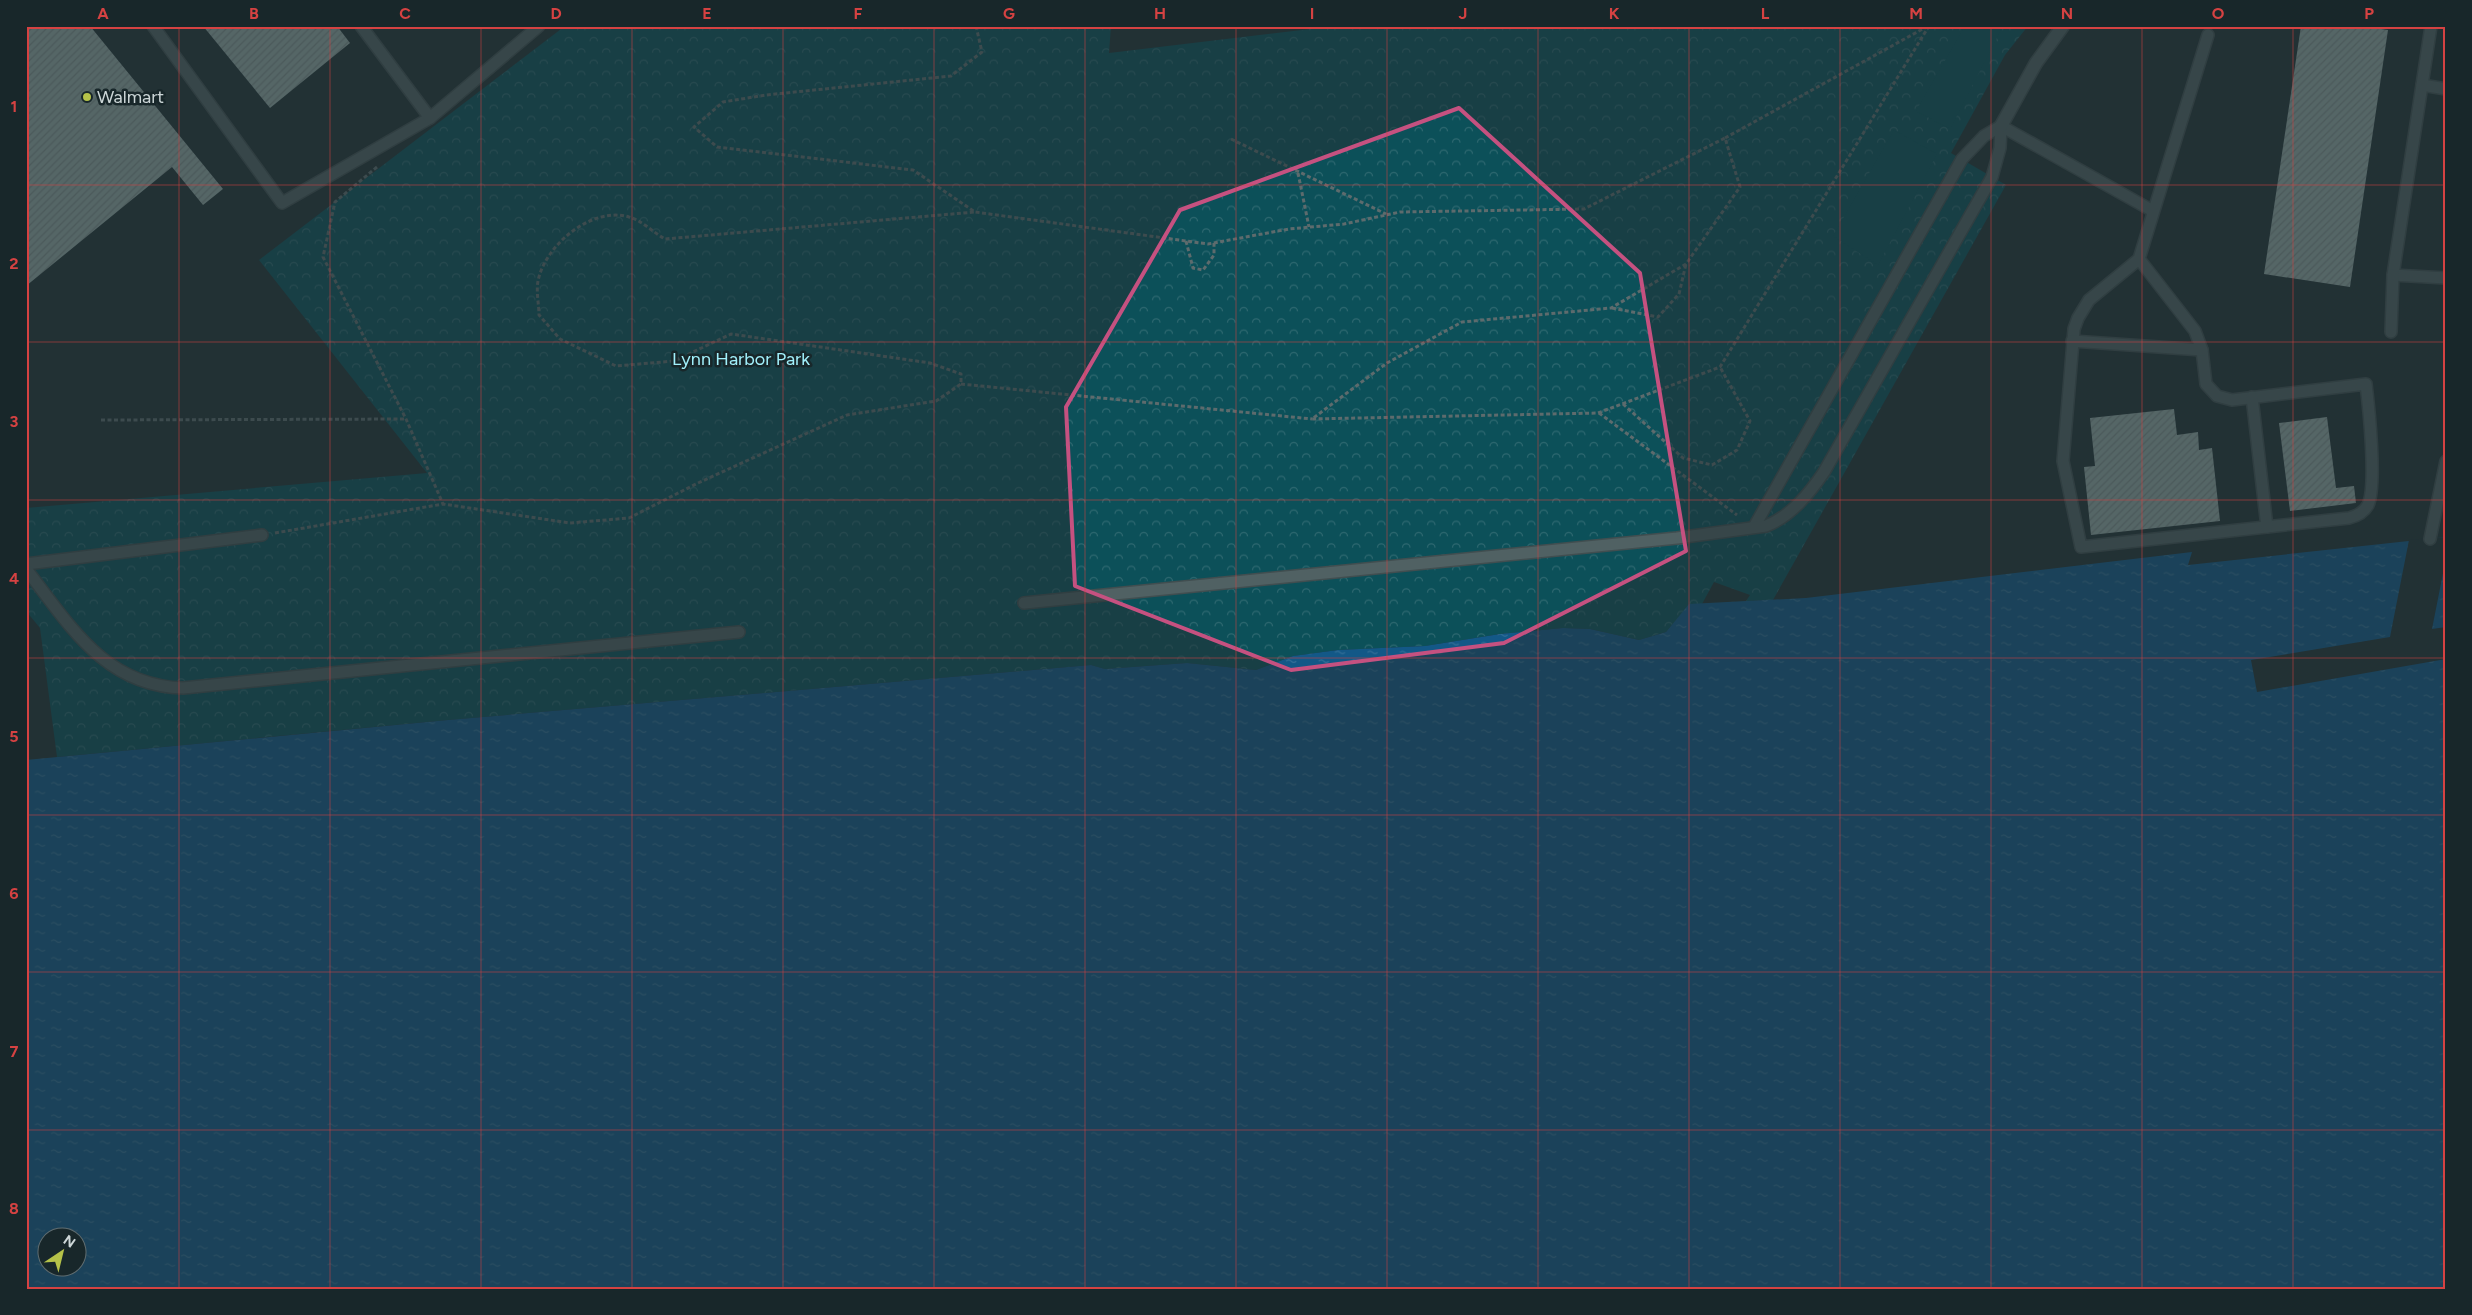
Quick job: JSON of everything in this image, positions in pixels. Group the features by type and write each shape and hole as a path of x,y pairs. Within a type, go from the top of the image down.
{"street":[{"path":"2001,126 2036,63 2063,26"}],"lane":[{"path":"153,26 282,203 430,118 540,26"},
{"path":"361,26 430,118"},
{"path":"2391,332 2393,276 2431,26"},
{"path":"2139,259 2195,331 2202,350 2204,376 2211,391 2224,399 2366,384 2371,434 2370,497 2366,507 2350,518 2081,546 2063,461 2071,383 2072,340 2078,318 2089,300 2139,259 2208,35"},
{"path":"2422,85 2446,89"},
{"path":"2001,126 2153,211"},
{"path":"1754,527 1962,160 1980,140 2001,126"},
{"path":"1024,603 1677,538 1766,526 1784,516 1806,497 1824,472 1992,177 2000,148 2001,126"},
{"path":"2393,276 2446,278"},
{"path":"2072,340 2202,350"},
{"path":"2252,397 2267,527"},
{"path":"2430,539 2446,461"},
{"path":"26,564 262,535"},
{"path":"26,569 75,632 102,659 127,675 160,686 183,688 739,632"}],"path":[{"path":"975,212 913,170 717,147 694,127 723,102 766,95 951,76 982,52 976,26"},
{"path":"961,384 961,374 930,363 731,334 674,361 616,366 560,339 539,316 538,281 551,253 569,233 598,216 630,217 665,239 975,212 1186,241 1214,243 1309,227 1344,224 1400,212 1584,209 1725,138 1929,26"},
{"path":"262,535 443,504 570,523 629,518 698,483 847,415 936,401 961,384 1312,419 1598,413 1720,367 1929,26"},
{"path":"1312,419 1387,364 1462,322 1611,308 1658,317 1679,294 1686,264 1740,187 1725,138"},
{"path":"1231,139 1386,214"},
{"path":"380,165 334,202 323,257 406,419 443,504"},
{"path":"1298,172 1309,227"},
{"path":"1186,241 1193,268 1202,270 1214,255 1214,243"},
{"path":"1611,308 1686,264"},
{"path":"1624,404 1683,458 1712,465 1737,450 1750,421 1720,367"},
{"path":"1598,413 1754,527"},
{"path":"101,420 406,419"}],"highlighted area":[{"path":"1459,108 1640,273 1686,551 1504,643 1291,670 1075,586 1066,407 1180,210"}],"green space":[{"name":"Lynn Harbor Park","path":"565,26 1111,26 1109,53 1336,26 2028,26 2005,55 1951,153 2006,185 1773,600 1746,601 1750,595 1714,582 1702,604 1688,606 1666,632 1639,640 1590,629 1563,628 1500,634 1425,646 1338,650 1293,656 1256,670 1187,663 1105,669 1091,665 448,720 57,757 40,628 26,611 26,508 427,473 259,260"},
{"path":"1965,26 2002,28 1950,129 1916,111"},
{"path":"1894,130 1937,154 1878,265 1833,236"}],"water":[{"path":"2446,537 2446,1289 26,1289 26,760 448,720 1091,665 1105,669 1187,663 1256,670 1293,656 1338,650 1425,646 1500,634 1563,628 1590,629 1639,640 1666,632 1689,604 1806,598 2192,552 2188,565"}],"pier":[{"path":"2446,537 2446,558 2432,629 2446,627 2446,659 2257,692 2251,660 2390,637 2409,540"}],"building":[{"name":"Walmart","path":"26,26 90,26 223,189 203,205 172,167 26,286"},
{"path":"203,26 337,26 350,43 270,108"},
{"path":"2301,26 2360,26 2388,30 2350,287 2264,274"},
{"path":"2174,409 2177,435 2198,432 2199,450 2212,448 2220,521 2091,535 2084,467 2095,466 2090,418"},
{"path":"2327,417 2336,488 2354,486 2356,503 2290,511 2279,423"}],"place":[{"name":"Walmart","path":"87,97"}]}
